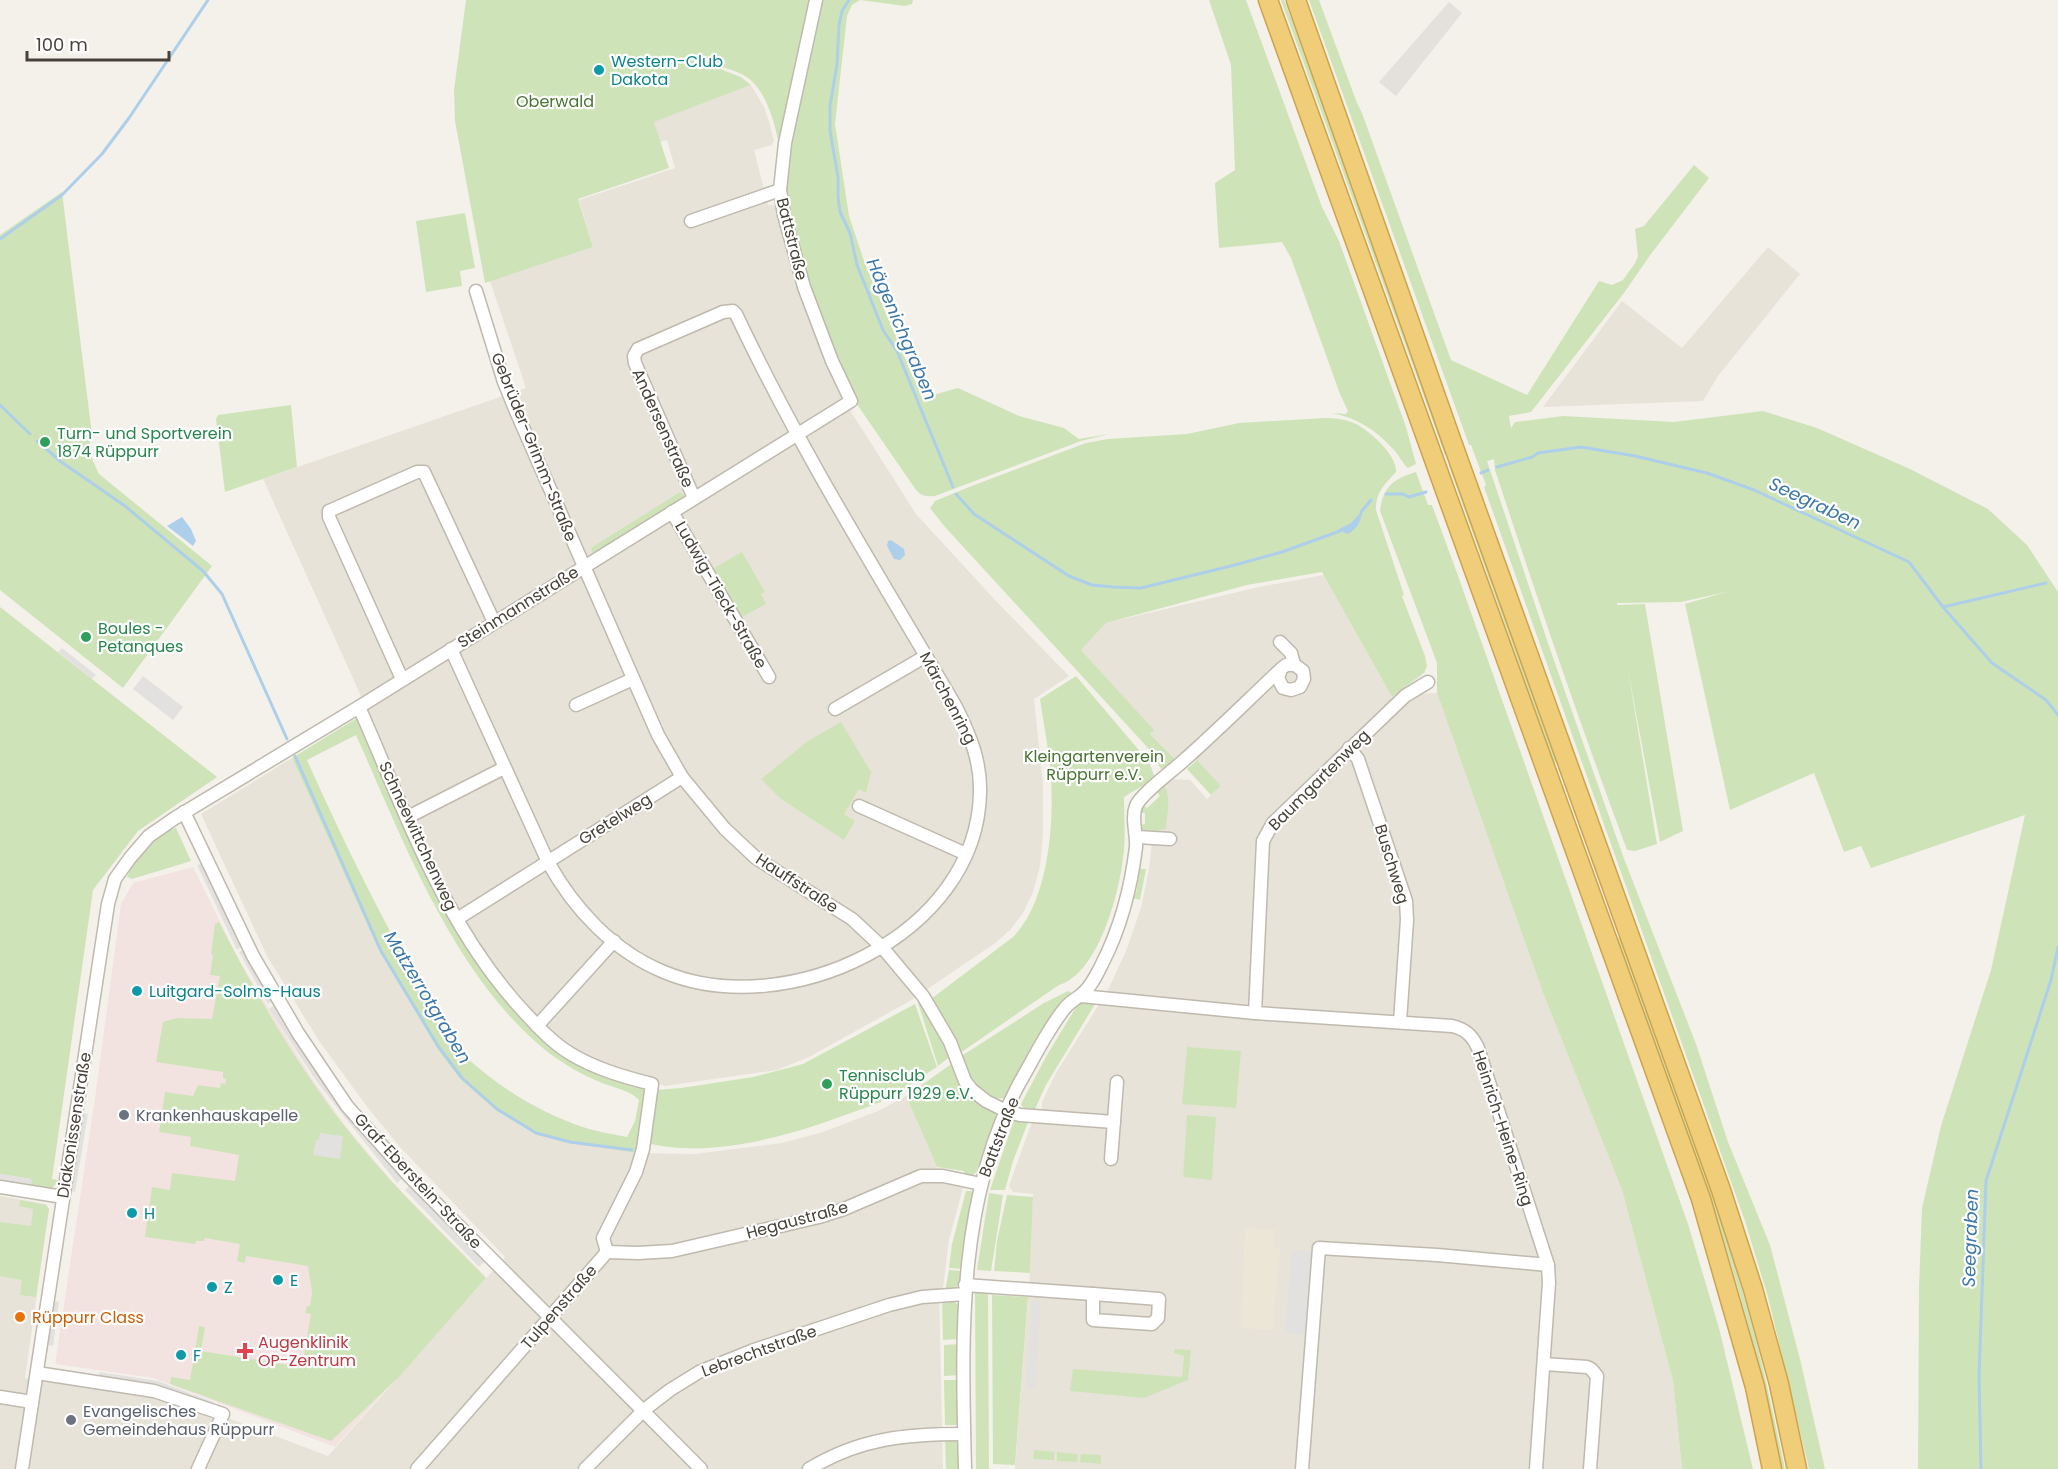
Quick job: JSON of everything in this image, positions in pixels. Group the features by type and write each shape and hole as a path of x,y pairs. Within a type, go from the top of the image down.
{"highway":[{"path":"1268,0 1701,1199 1755,1388 1773,1469"},
{"path":"1296,0 1721,1190 1753,1289 1779,1384 1797,1469"}],"street":[{"name":"Battstraße","path":"816,0 785,143 780,190 784,215 804,287 832,361 851,401"},
{"path":"691,221 780,190"},
{"name":"Gebrüder-Grimm-Straße","path":"476,291 504,382 584,567"},
{"name":"Andersenstraße","path":"694,498 635,363 634,356 638,349 723,312 733,311 796,435"},
{"name":"Steinmannstraße","path":"184,812 360,707 851,401"},
{"name":"Märchenring","path":"451,649 504,768 559,882 576,905 600,930 639,959 666,973 713,984 748,988 783,985 817,977 882,947 916,920 951,880 966,854 976,826 980,778 969,731 796,435"},
{"path":"402,680 329,517 329,511 332,509 417,472 424,472 494,622"},
{"name":"Ludwig-Tieck-Straße","path":"672,512 770,677"},
{"name":"Hauffstraße","path":"584,567 658,735 682,777 725,829 756,858 852,919 882,947 923,996 943,1030 965,1081 972,1090 986,1101 1006,1111 1033,1116 1114,1122"},
{"path":"1280,642 1291,653 1294,664"},
{"path":"835,709 927,656"},
{"path":"1294,664 1302,669 1305,675 1304,682 1294,690 1287,690 1278,678 1281,669 1286,665 1294,664"},
{"name":"Battstraße","path":"965,1469 965,1290 981,1184 1006,1111 1060,1015 1073,1000 1081,996 1102,964 1118,926 1130,884 1137,837 1135,813 1138,803 1281,669"},
{"path":"576,705 633,679"},
{"name":"Baumgartenweg","path":"1255,1013 1263,841 1266,834 1273,823 1349,748 1405,696 1428,682"},
{"name":"Schneewittchenweg","path":"360,707 441,891 500,984 537,1026 569,1053 593,1066 652,1084"},
{"name":"Buschweg","path":"1349,748 1358,759 1406,900 1407,920 1400,1022"},
{"path":"408,817 504,768"},
{"name":"Gretelweg","path":"457,919 682,777"},
{"path":"859,806 966,854"},
{"name":"Diakonissenstraße","path":"22,1469 110,894 115,879 138,847 149,836 184,812"},
{"name":"Graf-Eberstein-Straße","path":"184,812 253,956 298,1033 347,1106 398,1165 701,1469"},
{"path":"1137,837 1170,838"},
{"path":"537,1026 614,941"},
{"name":"Heinrich-Heine-Ring","path":"1081,996 1255,1013 1452,1026 1462,1028 1474,1039 1548,1265 1549,1283 1536,1469"},
{"path":"1111,1159 1117,1082"},
{"name":"Tulpenstraße","path":"417,1469 607,1252 603,1238 636,1172 643,1149 652,1084"},
{"name":"Hegaustraße","path":"607,1252 672,1251 819,1217 844,1209 921,1176 943,1176 981,1184"},
{"path":"0,1187 63,1197"},
{"path":"1302,1469 1319,1248 1548,1265"},
{"name":"Lebrechtstraße","path":"585,1469 644,1410 681,1382 754,1350 907,1300 965,1290 1093,1294 1160,1299 1158,1318 1152,1324 1093,1320 1093,1294"},
{"path":"1544,1364 1587,1367 1597,1376 1590,1469"},
{"path":"37,1373 154,1391 224,1414 198,1469"},
{"path":"0,1397 32,1402"},
{"path":"809,1469 835,1455 877,1440 912,1434 964,1434"}],"shaded area":[{"path":"1449,2 1462,13 1396,96 1379,82"},
{"path":"751,85 764,107 774,141 772,145 754,150 768,205 776,205 785,243 802,295 841,396 916,514 1069,676 1034,699 1043,785 1043,834 1040,866 1033,892 1023,913 1010,930 994,944 908,1002 809,1057 777,1070 665,1086 656,1080 609,1067 581,1054 550,1033 500,977 450,899 263,479 526,388 490,281 593,247 579,200 675,168 667,140 660,142 653,122"},
{"path":"1768,247 1800,274 1718,376 1703,401 1543,407 1622,301 1682,348"},
{"path":"1324,575 1392,697 1401,709 1419,694 1437,693 1543,993 1622,1190 1673,1381 1682,1469 1015,1469 1030,1273 1033,1194 1013,1192 1009,1186 1030,1127 1032,1123 1040,1123 1042,1102 1056,1073 1108,990 1126,951 1141,908 1152,841 1157,840 1157,831 1166,828 1163,784 1168,779 1190,780 1207,799 1221,786 1187,751 1176,760 1150,734 1153,730 1081,650 1106,623 1259,587"},
{"path":"62,648 96,675 92,679 58,652"},
{"path":"143,676 183,707 173,720 133,689"},
{"path":"292,758 379,951 438,1050 460,1079 495,1110 535,1134 638,1153 694,1154 782,1143 823,1132 878,1111 906,1096 937,1167 936,1182 963,1188 949,1240 943,1288 939,1290 943,1469 0,1469 0,1196 46,1204 49,1209 25,1378 158,1397 225,1424 228,1418 328,1456 505,1257 400,1147 319,1041 267,956 201,814"},
{"path":"203,863 243,945 237,950 197,865"},
{"path":"193,867 240,962 311,1077 344,1124 394,1184 486,1277 335,1447 153,1378 55,1364 95,1098 121,904 133,883"},
{"path":"244,949 273,1001 268,1004 239,952"},
{"path":"276,1004 405,1176 397,1183 317,1082 269,1009"},
{"path":"82,1113 88,1114 75,1192 69,1191"},
{"path":"320,1133 343,1136 340,1159 313,1155"},
{"path":"0,1174 32,1179 31,1187 0,1182"},
{"path":"412,1183 486,1260 479,1267 405,1190"},
{"path":"1245,1228 1275,1230 1274,1247 1280,1248 1273,1330 1241,1328"},
{"path":"1292,1250 1315,1252 1308,1335 1285,1333"},
{"path":"54,1301 59,1302 53,1346 48,1345"},
{"path":"1032,1301 1041,1301 1035,1389 1026,1388"},
{"path":"99,1372 158,1381 213,1402 212,1406 146,1383 99,1377"}],"green space":[{"name":"Oberwald","path":"466,0 811,0 779,144 768,106 752,82 737,72 710,65 741,77 751,85 654,122 669,168 578,199 593,247 485,283 455,121 454,90"},
{"path":"820,0 860,0 852,5 847,16 835,124 849,216 865,264 922,398 958,388 1019,416 1064,428 1079,439 1109,434 1081,441 935,496 927,496 916,490 854,400 815,305 787,205 789,146"},
{"path":"860,0 913,0 912,4 905,6"},
{"path":"1209,0 1246,0 1322,207 1339,241 1406,427 1416,464 1408,468 1380,436 1350,418 1332,413 1346,414 1348,411 1291,258 1282,242 1219,248 1215,183 1235,170 1231,65"},
{"path":"1281,0 1284,0 1299,38 1448,455 1445,455"},
{"path":"1309,0 1319,0 1451,360 1527,395 1599,281 1612,285 1623,280 1635,263 1638,256 1635,229 1644,226 1694,165 1709,178 1624,293 1531,412 1509,416 1511,428 1515,422 1563,416 1674,422 1763,411 1817,428 1910,469 1988,509 2027,545 2058,592 2058,1469 1918,1469 1922,1208 1941,1126 1991,970 2025,815 1871,868 1861,846 1844,852 1814,773 1730,810 1685,604 1726,592 1681,602 1617,603 1617,605 1645,604 1683,831 1660,842 1628,670 1657,844 1635,851 1627,850 1543,613 1495,470 1494,459 1487,461 1623,856 1696,1044 1728,1142 1770,1245 1800,1359 1825,1469 1809,1469 1768,1297 1745,1221 1484,487 1486,485 1471,445 1469,445"},
{"name":"Turn- und Sportverein 1874 Rüppurr","path":"62,192 92,435 88,450 99,474 212,566 123,688 0,590 0,235"},
{"path":"465,213 475,268 460,271 462,286 426,292 416,221"},
{"path":"291,405 297,467 225,492 216,419 218,415"},
{"path":"1325,418 1344,420 1360,426 1381,444 1392,458 1396,472 1379,494 1376,510 1404,595 1402,596 1425,656 1427,666 1424,673 1392,697 1322,572 1247,585 1106,623 1081,650 1154,730 1150,734 1176,760 1163,772 1148,748 930,508 935,501 1086,443 1108,439 1187,434 1239,423"},
{"path":"1451,465 1557,762 1554,763 1449,466"},
{"path":"1416,472 1428,505 1432,505 1457,573 1688,1224 1719,1328 1753,1469 1682,1469 1673,1381 1622,1190 1543,993 1437,693 1437,663 1380,511 1381,503 1390,485"},
{"path":"680,492 684,496 681,500 593,553 591,548"},
{"path":"742,552 765,592 761,594 766,604 742,617 714,568"},
{"path":"0,607 217,777 138,831 93,890 52,1179 58,1180 53,1187 47,1189 31,1187 31,1179 0,1174"},
{"name":"Kleingartenverein Rüppurr e.V.","path":"1076,676 1149,762 1155,778 1124,797 1124,850 1117,891 1104,931 1085,966 1073,978 1059,985 963,1051 958,1051 931,999 1013,937 1035,902 1047,857 1052,809 1049,758 1040,699"},
{"path":"357,718 433,891 460,937 525,1018 523,1022 581,1067 584,1064 648,1088 638,1153 570,1143 535,1134 495,1110 460,1079 438,1050 379,951 292,758","holes":["356,735 412,861 457,944 483,983 512,1018 544,1049 579,1072 639,1100 635,1121 627,1137 583,1127 536,1107 492,1079 466,1057 453,1042 391,933 347,847 307,760"]},
{"path":"841,722 871,772 866,793 859,789 844,814 855,821 844,840 781,799 761,779 808,741"},
{"path":"1197,760 1221,786 1211,795 1187,769"},
{"path":"1163,784 1168,800 1166,829 1142,830 1139,825 1145,824 1145,813 1138,813 1142,803 1147,808 1160,796 1156,790"},
{"path":"176,828 191,861 132,879 127,877 135,861 146,847 160,835"},
{"path":"1140,869 1146,869 1140,900 1132,898 1133,894 1136,894"},
{"path":"219,922 276,1026 308,1076 343,1124 394,1184 486,1278 398,1378 331,1441 170,1384 171,1377 190,1380 199,1326 205,1327 201,1351 302,1367 311,1314 305,1313 307,1306 310,1306 312,1293 308,1266 246,1256 245,1263 237,1261 240,1244 205,1238 204,1241 196,1241 195,1244 145,1237 152,1187 170,1190 172,1173 235,1181 239,1155 190,1146 191,1137 159,1132 165,1092 193,1096 198,1085 220,1088 221,1083 225,1084 226,1079 223,1078 223,1072 156,1062 163,1022 177,1018 212,1019 220,976 210,975 213,955 211,954 215,924"},
{"path":"1620,937 1689,1126 1736,1270 1760,1356 1785,1469 1781,1469 1758,1365 1730,1261 1690,1140 1617,939"},
{"path":"1068,991 1072,993 1066,999 1010,1093 1005,1098 993,1099 977,1086 964,1066 961,1058 963,1055 1044,1003"},
{"path":"921,1000 951,1056 938,1066 918,1003"},
{"name":"Tennisclub Rüppurr 1929 e.V.","path":"915,1004 937,1067 887,1099 801,1130 749,1143 697,1148 647,1143 656,1090 753,1077 803,1064"},
{"path":"1078,1004 1095,1004 1046,1085 1034,1111 1024,1109 1021,1104 1047,1055"},
{"path":"1187,1047 1241,1051 1236,1108 1182,1104"},
{"path":"950,1065 956,1066 994,1110 997,1119 982,1167 972,1176 965,1175 964,1171 937,1167 906,1096"},
{"path":"1187,1115 1216,1117 1212,1180 1183,1177"},
{"path":"1018,1118 1029,1120 1013,1161 1005,1190 990,1190 1014,1120"},
{"path":"966,1191 971,1191 975,1195 962,1269 949,1268 952,1244"},
{"path":"989,1193 1003,1195 991,1271 977,1270"},
{"path":"1007,1195 1033,1197 1030,1273 994,1271 997,1241"},
{"path":"20,1200 46,1205 49,1209 36,1297 20,1295 22,1280 0,1276 0,1222 31,1226 33,1209 19,1206"},
{"path":"949,1270 962,1271 962,1276 956,1287 945,1291"},
{"path":"988,1290 989,1469 976,1469 975,1293"},
{"path":"992,1295 1028,1297 1015,1465 993,1464"},
{"path":"942,1299 953,1300 959,1306 959,1339 943,1340"},
{"path":"959,1344 960,1375 944,1376 944,1345"},
{"path":"1175,1349 1191,1350 1188,1380 1144,1398 1070,1391 1073,1369 1182,1377 1184,1356 1174,1353"},
{"path":"944,1380 959,1380 959,1422 956,1425 945,1425"},
{"path":"945,1438 958,1442 961,1449 961,1469 946,1469"},
{"path":"1034,1450 1054,1452 1054,1460 1033,1459"},
{"path":"1057,1452 1078,1454 1077,1462 1057,1461"},
{"path":"1081,1454 1101,1455 1101,1464 1080,1462"}],"water":[{"path":"1363,510 1355,529 1348,534 1337,530 1351,523"},
{"path":"182,517 196,541 193,546 167,526"},
{"path":"891,540 904,549 905,555 900,560 894,559 887,546 888,541"}],"waterway":[{"name":"Matzerrotgraben","path":"0,239 62,195 102,154 129,118 208,0"},
{"name":"Hägenichgraben","path":"849,0 842,11 839,25 837,64 830,106 830,131 838,177 840,212 850,233 857,265 883,330 897,351 953,487"},
{"name":"Matzerrotgraben","path":"0,405 30,434"},
{"name":"Matzerrotgraben","path":"37,441 60,461 125,506 203,571 222,594 287,739"},
{"name":"Seegraben","path":"1497,467 1532,457 1538,453 1581,447 1635,456 1707,473 1754,490 1909,562 1943,607 1992,663 2046,700 2058,715"},
{"path":"1481,473 1488,470"},
{"path":"1386,494 1403,494 1409,497 1426,492"},
{"name":"Hägenichgraben","path":"956,494 974,514 1069,576 1092,585 1141,588 1282,552 1340,531"},
{"name":"Hägenichgraben","path":"1361,512 1371,500"},
{"path":"1943,607 2046,583"},
{"name":"Matzerrotgraben","path":"295,756 381,951 438,1046 462,1078 497,1109 536,1133 570,1142 632,1150"},
{"name":"Seegraben","path":"1981,1469 1979,1376 1986,1181 2051,980 2058,947"}],"place":[{"name":"Western-Club Dakota","path":"599,70"},
{"name":"Turn- und Sportverein 1874 Rüppurr","path":"45,442"},
{"name":"Boules - Petanques","path":"86,637"},
{"name":"Luitgard-Solms-Haus","path":"137,991"},
{"name":"Tennisclub Rüppurr 1929 e.V.","path":"827,1084"},
{"name":"Krankenhauskapelle","path":"124,1115"},
{"name":"H","path":"132,1213"},
{"name":"E","path":"278,1280"},
{"name":"Z","path":"212,1287"},
{"name":"Rüppurr Class","path":"20,1317"},
{"name":"Augenklinik OP-Zentrum","path":"245,1351"},
{"name":"F","path":"181,1355"},
{"name":"Evangelisches Gemeindehaus Rüppurr","path":"71,1420"}]}
